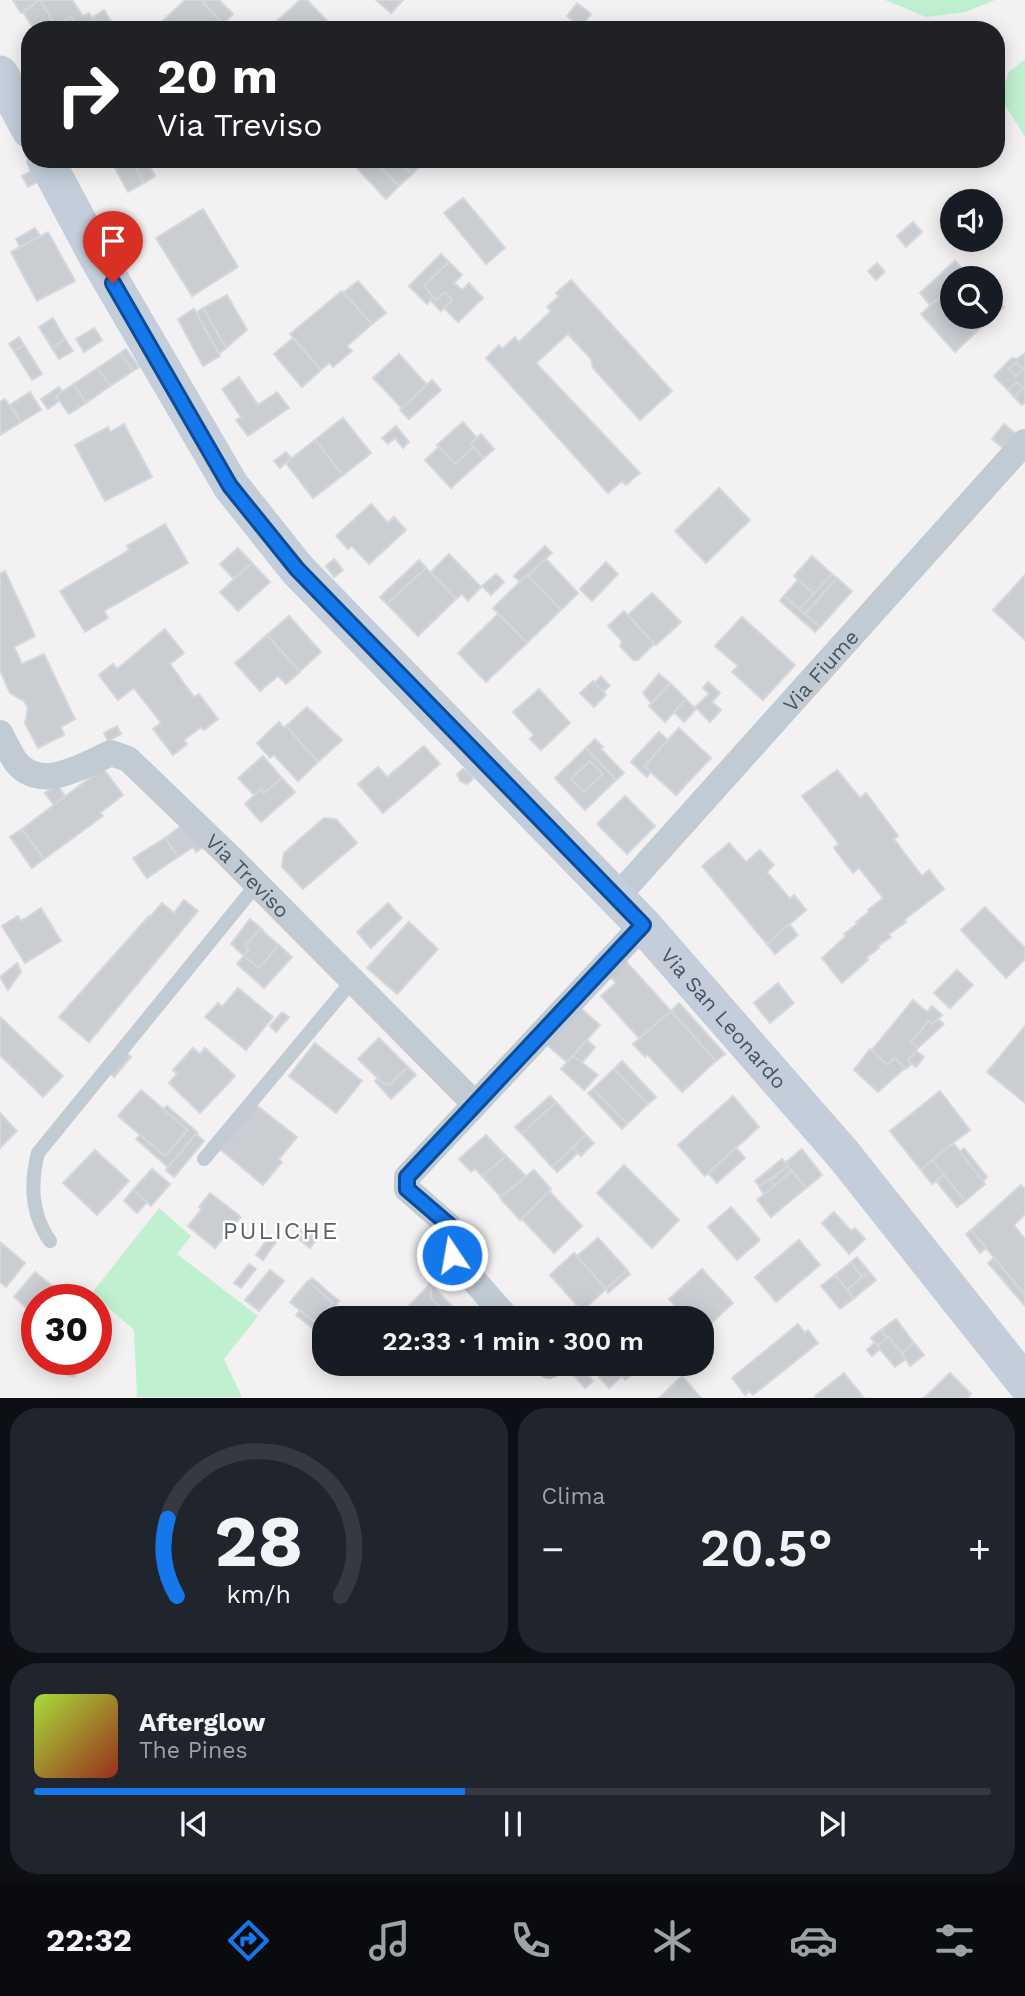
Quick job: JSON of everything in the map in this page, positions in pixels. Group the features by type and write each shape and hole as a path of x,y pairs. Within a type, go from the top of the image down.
{"main road":[{"path":"0,74 21,113"},
{"name":"Via San Leonardo","path":"50,168 99,260 230,486 297,569 643,925 843,1154 1025,1383"}],"street":[{"name":"Via Fiume","path":"616,898 1025,442"},
{"name":"Via Treviso","path":"0,733 18,764 38,776 61,775 111,753 128,759 257,884 475,1104"},
{"path":"497,1306 452,1255 449,1225 407,1189 407,1177 643,925"}],"lane":[{"path":"50,1241 41,1228 34,1206 33,1186 38,1153 257,884"},
{"path":"204,1159 353,980"}],"green space":[{"path":"885,0 995,0 966,12 926,17"},
{"path":"1025,59 1025,137 1005,105 1005,83 1009,72"},
{"path":"159,1208 191,1236 177,1254 258,1316 224,1359 242,1397 137,1397 134,1330 112,1311 112,1284 99,1284"}],"building":[{"path":"13,0 40,0 21,13"},
{"path":"40,0 53,21 29,21 23,12"},
{"path":"40,0 72,0 83,16 89,13 94,21 74,21 71,16 64,21 53,21"},
{"path":"185,0 201,0 220,21 163,21"},
{"path":"201,0 219,0 233,14 226,21 220,21"},
{"path":"300,0 307,0 327,21 277,21"},
{"path":"376,0 403,0 391,13"},
{"path":"577,3 591,14 586,21 573,21 567,16"},
{"path":"104,10 111,21 94,21 92,18"},
{"path":"115,168 136,168 144,183 128,192"},
{"path":"136,168 150,168 155,176 144,183"},
{"path":"357,168 382,168 399,186 386,199"},
{"path":"382,168 406,168 412,174 399,186"},
{"path":"406,168 418,168 412,174"},
{"path":"31,171 37,182 28,187 22,176"},
{"path":"463,198 505,248 486,264 444,213"},
{"path":"203,209 238,267 192,296 156,238"},
{"path":"913,222 922,232 906,247 897,236"},
{"path":"35,228 40,236 20,247 16,239"},
{"path":"48,232 75,281 37,301 11,252"},
{"path":"441,254 449,262 424,286 434,297 427,304 409,286"},
{"path":"449,262 462,275 454,283 462,290 469,283 483,298 458,322 444,308 452,300 445,292 436,300 424,286"},
{"path":"877,263 885,272 876,280 868,271"},
{"path":"940,275 940,296 930,305 920,293"},
{"path":"571,280 672,391 640,420 593,368 591,359 568,334 536,363 640,473 626,485 622,481 608,493 486,358 499,345 502,349 515,337 519,342 551,311 547,307 559,296 556,293"},
{"path":"358,281 386,313 372,324 343,293"},
{"path":"342,291 372,324 347,346 352,351 333,367 329,363 321,370 290,334"},
{"path":"445,292 452,300 441,311 430,300 434,297 436,300"},
{"path":"227,295 247,330 226,348 203,308"},
{"path":"940,297 940,329 971,329 975,333 955,352 921,314"},
{"path":"203,308 226,348 219,354 196,313"},
{"path":"194,309 220,356 203,366 178,319"},
{"path":"53,318 65,339 52,348 39,327"},
{"path":"94,328 102,340 84,352 76,339"},
{"path":"19,337 24,345 14,351 9,344"},
{"path":"293,338 321,370 302,387 274,354"},
{"path":"65,339 73,351 59,359 52,348"},
{"path":"24,345 42,374 32,380 14,351"},
{"path":"126,349 139,367 133,371 120,353"},
{"path":"120,353 133,371 110,386 98,368"},
{"path":"1025,353 1025,402 1022,405 1014,397 1023,388 1017,382 1008,390 994,376 1012,358 1017,359","holes":["1016,362 1023,369 1016,376 1009,369"]},
{"path":"399,354 427,385 402,408 373,378"},
{"path":"1016,362 1023,369 1016,376 1009,369"},
{"path":"98,368 110,386 86,403 74,384"},
{"path":"239,377 258,405 277,392 289,408 248,436 236,420 241,417 222,389"},
{"path":"432,380 441,390 409,419 400,410"},
{"path":"1017,382 1023,388 1014,397 1008,390"},
{"path":"74,384 86,403 69,414 56,396"},
{"path":"59,387 62,392 56,396 59,401 48,409 41,399"},
{"path":"30,392 41,410 21,422 10,405"},
{"path":"5,399 21,422 0,435 0,402"},
{"path":"343,418 371,453 343,475 315,440"},
{"path":"463,422 477,438 471,443 474,447 455,464 437,445"},
{"path":"124,424 152,477 105,501 75,445 108,427 110,432"},
{"path":"1004,424 1016,434 1004,449 992,439"},
{"path":"396,426 409,442 403,448 395,438 388,444 382,438"},
{"path":"481,434 494,449 484,458 471,443"},
{"path":"315,440 343,475 313,498 286,463"},
{"path":"439,447 455,464 474,447 484,458 451,488 425,460"},
{"path":"286,452 291,458 280,468 274,461"},
{"path":"719,488 750,520 706,563 675,531"},
{"path":"371,504 388,523 394,517 406,530 369,564 352,546 348,549 336,536"},
{"path":"165,524 188,563 104,611 108,618 85,632 60,591 129,550 127,546"},
{"path":"545,546 552,553 520,582 514,576"},
{"path":"238,548 252,563 234,579 220,564"},
{"path":"449,554 481,587 468,601 462,594 456,599 431,572"},
{"path":"812,556 832,574 814,594 794,576"},
{"path":"334,559 343,570 334,577 326,566"},
{"path":"546,559 578,593 561,610 528,576"},
{"path":"419,560 426,568 387,604 380,597"},
{"path":"606,562 618,574 592,601 580,589"},
{"path":"252,563 270,582 238,611 220,592"},
{"path":"426,568 456,599 418,636 387,604"},
{"path":"5,571 35,636 14,647 22,664 44,654 75,719 61,727 64,735 38,748 25,723 28,708 24,701 10,693 0,670 0,574"},
{"path":"496,574 504,582 491,595 482,586"},
{"path":"832,574 837,578 805,614 799,609"},
{"path":"527,575 561,610 527,643 493,608"},
{"path":"1025,575 1025,640 993,610"},
{"path":"837,578 852,591 820,627 805,614"},
{"path":"798,580 814,594 799,609 784,596"},
{"path":"652,593 681,622 656,645 628,615"},
{"path":"784,596 820,627 815,632 780,601"},
{"path":"624,611 654,644 638,660 633,660 620,646 622,641 608,626"},
{"path":"498,614 527,643 486,682 458,653"},
{"path":"289,616 321,652 300,671 267,635"},
{"path":"742,617 795,665 763,700 732,672 738,666 715,646"},
{"path":"165,629 184,653 170,664 194,697 199,694 218,719 204,730 201,727 184,740 187,744 173,755 153,729 161,723 134,688 118,700 99,675 113,664 117,669"},
{"path":"267,635 300,672 286,684 278,676 260,691 235,663"},
{"path":"659,674 670,683 651,703 643,693"},
{"path":"601,676 610,686 603,692 594,683"},
{"path":"593,681 606,695 594,707 580,693"},
{"path":"708,682 720,693 712,702 721,710 710,722 695,707 709,694 703,688"},
{"path":"670,683 686,699 665,722 649,706"},
{"path":"539,689 570,723 541,750 530,739 534,735 513,712"},
{"path":"686,699 696,709 684,722 674,712"},
{"path":"307,707 342,740 318,762 286,726"},
{"path":"279,722 284,728 286,726 318,762 298,781 274,755 270,758 257,743"},
{"path":"117,726 121,734 108,741 104,733"},
{"path":"679,728 711,758 676,795 644,766"},
{"path":"659,732 668,740 644,766 651,772 647,777 631,762"},
{"path":"595,739 624,773 616,780 586,748"},
{"path":"424,746 440,764 383,813 358,784 378,767 387,777"},
{"path":"586,748 616,780 585,810 555,778","holes":["590,761 603,774 584,792 571,779"]},
{"path":"263,756 282,778 264,793 261,789 255,796 238,778"},
{"path":"590,761 603,774 584,792 571,779"},
{"path":"103,768 123,795 100,813 103,816 44,859 22,829"},
{"path":"463,769 468,771 473,779 467,784 460,781 457,774"},
{"path":"837,770 860,798 866,793 898,836 894,839 922,876 929,870 944,889 904,920 906,922 889,934 891,937 878,946 879,948 866,958 868,960 842,983 822,958 883,898 859,868 853,873 834,848 839,844 802,796"},
{"path":"282,778 295,792 261,822 245,804 261,789 264,793"},
{"path":"57,784 65,796 54,805 45,793"},
{"path":"625,796 655,826 627,854 597,824"},
{"path":"324,818 336,819 357,843 303,889 282,867 284,853"},
{"path":"189,820 209,843 196,852 193,847 178,857 165,838"},
{"path":"22,829 44,859 32,868 10,837"},
{"path":"165,838 178,857 147,878 133,858"},
{"path":"729,843 746,862 760,850 774,865 767,872 790,899 794,895 806,910 767,944 702,866"},
{"path":"184,900 198,911 89,1042 59,1017 162,903 174,913"},
{"path":"388,903 402,918 371,948 357,932"},
{"path":"985,907 1025,948 1025,959 1006,978 961,930"},
{"path":"41,908 61,941 25,963 2,926 18,916 21,921"},
{"path":"250,919 264,931 260,929 245,946 249,949 244,956 231,944"},
{"path":"409,922 438,949 397,994 367,968"},
{"path":"789,924 798,935 775,954 767,944"},
{"path":"260,929 279,945 259,968 244,956 249,949 245,946"},
{"path":"279,945 292,957 264,988 237,964 244,956 259,968"},
{"path":"620,955 671,1011 639,1038 601,996 616,983 605,970"},
{"path":"17,963 21,972 8,990 0,977"},
{"path":"957,970 973,985 950,1008 934,993"},
{"path":"778,983 794,1003 770,1023 754,1003"},
{"path":"238,988 273,1017 246,1050 205,1017 218,1003 222,1007"},
{"path":"913,1000 927,1012 932,1006 942,1015 932,1024 929,1021 911,1042 918,1048 908,1061 911,1064 906,1069 894,1058 888,1065 872,1050"},
{"path":"679,1003 725,1054 716,1061 671,1011"},
{"path":"579,1007 600,1025 567,1062 546,1044"},
{"path":"671,1011 716,1061 682,1092 647,1054 645,1057 633,1044"},
{"path":"282,1012 289,1017 276,1032 270,1026"},
{"path":"0,1017 63,1076 43,1097 0,1055"},
{"path":"938,1019 944,1024 918,1048 911,1042 929,1021 932,1024"},
{"path":"1025,1026 1025,1103 987,1072"},
{"path":"379,1038 408,1067 389,1085 385,1085 358,1059"},
{"path":"587,1040 595,1047 581,1064 573,1056"},
{"path":"315,1043 362,1081 336,1113 289,1076"},
{"path":"193,1048 200,1054 205,1048 235,1076 200,1113 169,1083 177,1074 173,1070"},
{"path":"870,1049 888,1065 894,1058 905,1068 878,1092 854,1070"},
{"path":"124,1051 131,1057 114,1077 107,1071"},
{"path":"916,1051 924,1057 916,1067 908,1061"},
{"path":"573,1056 598,1075 584,1090 561,1069"},
{"path":"622,1061 656,1097 648,1104 614,1069"},
{"path":"408,1067 416,1075 391,1099 375,1081 377,1079 389,1085"},
{"path":"614,1069 648,1104 627,1124 593,1089"},
{"path":"593,1089 627,1124 622,1129 588,1093"},
{"path":"141,1090 188,1130 165,1156 118,1116"},
{"path":"940,1091 970,1130 953,1143 953,1147 951,1145 921,1170 890,1131"},
{"path":"550,1096 556,1102 522,1134 515,1127"},
{"path":"733,1096 759,1127 705,1176 678,1145"},
{"path":"556,1102 586,1135 552,1167 522,1134"},
{"path":"256,1105 297,1137 279,1159 282,1162 263,1185 220,1149"},
{"path":"167,1106 198,1133 168,1167 136,1139 140,1135 165,1156 188,1130 163,1109"},
{"path":"0,1113 17,1131 0,1148"},
{"path":"196,1134 204,1141 174,1177 166,1170"},
{"path":"486,1135 506,1156 482,1176 475,1169 471,1172 459,1159"},
{"path":"586,1135 594,1143 581,1156 573,1147"},
{"path":"951,1145 955,1145 985,1184 965,1201 932,1160"},
{"path":"573,1147 578,1153 557,1172 552,1167"},
{"path":"736,1148 745,1158 717,1183 708,1173"},
{"path":"964,1148 987,1177 983,1181 960,1152"},
{"path":"802,1149 822,1175 806,1188 785,1163"},
{"path":"95,1150 129,1181 97,1215 63,1183"},
{"path":"506,1156 526,1176 501,1197 482,1176"},
{"path":"782,1159 788,1166 760,1187 755,1181"},
{"path":"932,1160 944,1175 932,1184 921,1170"},
{"path":"624,1165 679,1220 652,1248 597,1193"},
{"path":"788,1166 792,1171 774,1186 770,1181"},
{"path":"152,1169 170,1184 151,1206 133,1190"},
{"path":"534,1170 551,1189 520,1220 500,1198"},
{"path":"792,1171 806,1188 771,1217 757,1200"},
{"path":"944,1175 965,1201 957,1207 936,1181"},
{"path":"769,1179 774,1186 764,1194 759,1187"},
{"path":"1021,1185 1025,1189 1025,1214 1014,1225 1025,1239 1025,1295 971,1230"},
{"path":"133,1190 147,1202 137,1213 124,1201"},
{"path":"549,1191 582,1226 554,1253 522,1219"},
{"path":"210,1193 241,1217 215,1248 188,1226 202,1209 199,1207"},
{"path":"731,1207 760,1240 737,1260 708,1227"},
{"path":"834,1212 851,1231 855,1228 865,1239 849,1254 822,1223"},
{"path":"305,1226 319,1236 310,1248 296,1237"},
{"path":"971,1230 986,1248 980,1253 966,1234"},
{"path":"269,1237 276,1242 263,1260 256,1255"},
{"path":"598,1238 627,1270 606,1289 576,1257"},
{"path":"799,1240 820,1265 776,1302 755,1277"},
{"path":"0,1242 25,1263 6,1287 0,1282"},
{"path":"574,1253 606,1289 587,1306 578,1306 550,1275"},
{"path":"857,1257 870,1273 866,1277 865,1274 862,1277 851,1262"},
{"path":"994,1258 1025,1295 1025,1306 988,1263"},
{"path":"851,1262 862,1277 847,1290 835,1275"},
{"path":"249,1264 256,1269 241,1288 234,1283"},
{"path":"702,1269 733,1303 714,1321 714,1306 675,1306 669,1299"},
{"path":"270,1270 284,1281 259,1311 245,1300"},
{"path":"627,1270 630,1274 608,1293 606,1289"},
{"path":"35,1272 50,1284 25,1284"},
{"path":"870,1273 876,1280 854,1298 847,1290 865,1274 866,1277"},
{"path":"835,1275 854,1298 840,1309 821,1286"},
{"path":"312,1278 339,1301 335,1306 330,1306 333,1303 308,1282"},
{"path":"308,1281 333,1303 330,1306 312,1306 312,1320 290,1302"},
{"path":"430,1284 452,1306 439,1306 431,1299"},
{"path":"430,1284 431,1299 439,1306 409,1306"},
{"path":"21,1289 21,1303 14,1297"},
{"path":"300,1310 312,1320 312,1328 296,1315"},
{"path":"896,1319 914,1343 902,1353 881,1330"},
{"path":"798,1324 805,1333 808,1330 818,1343 753,1395 749,1391 745,1395 732,1378"},
{"path":"881,1330 887,1338 877,1346 871,1338"},
{"path":"889,1337 906,1359 895,1367 877,1346"},
{"path":"875,1342 880,1349 872,1356 867,1350"},
{"path":"914,1343 924,1355 910,1366 902,1353"},
{"path":"844,1373 864,1398 816,1398 815,1396"},
{"path":"950,1373 971,1394 967,1398 924,1398"},
{"path":"574,1376 588,1376 593,1381 585,1388"},
{"path":"598,1376 622,1376 609,1388"},
{"path":"682,1376 701,1398 659,1398"}],"district":[{"name":"PULICHE","path":"281,1231"}],"route":[{"path":"113,283 230,486 297,569 643,925 407,1177 407,1189 449,1225 452,1255"}]}
